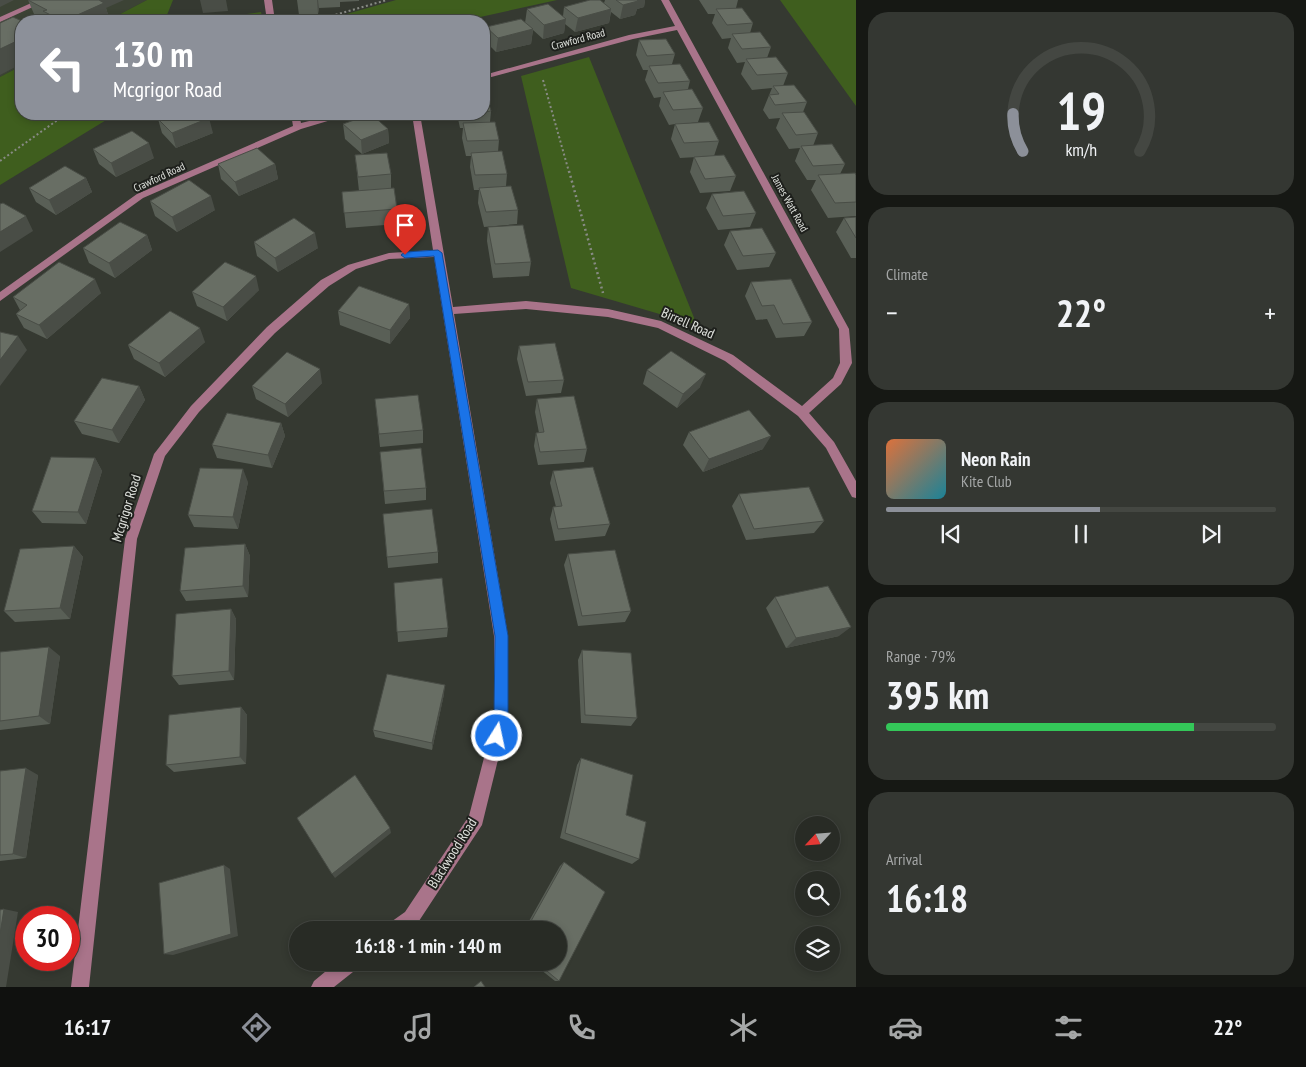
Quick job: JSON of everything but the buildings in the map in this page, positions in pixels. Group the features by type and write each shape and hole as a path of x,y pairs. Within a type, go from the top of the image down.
{"street":[{"path":"0,20 44,0"},
{"path":"268,0 270,15"},
{"name":"James Watt Road","path":"665,0 844,329 846,362 838,381 802,413"},
{"name":"Crawford Road","path":"490,75 632,37 680,27"},
{"path":"296,120 298,127"},
{"name":"Crawford Road","path":"0,297 140,196 298,127 324,120"},
{"name":"Blackwood Road","path":"407,921 411,918 476,819 501,719 501,636 417,120"},
{"name":"Mcgrigor Road","path":"80,987 131,539 160,454 195,409 271,330 325,283 352,267 389,256 438,253"},
{"name":"Birrell Road","path":"447,311 526,305 608,313 661,326 729,358 802,413 830,445 856,493"},
{"path":"320,987 340,971"}],"path":[{"path":"335,15 387,0"},
{"path":"538,62 608,313"},
{"path":"0,161 58,120"}],"shaded area":[{"path":"0,0 147,0 118,15 15,15 15,69 0,77"}],"green space":[{"path":"147,0 173,0 167,15 118,15"},
{"path":"396,0 557,0 489,15 343,15"},
{"path":"780,0 856,0 856,106"},
{"path":"261,12 262,15 239,15"},
{"path":"589,57 697,325 571,288 521,76"},
{"path":"15,69 15,120 106,120 0,185 0,77"}],"route":[{"path":"405,255 438,253 501,636 501,719 497,736"}]}
